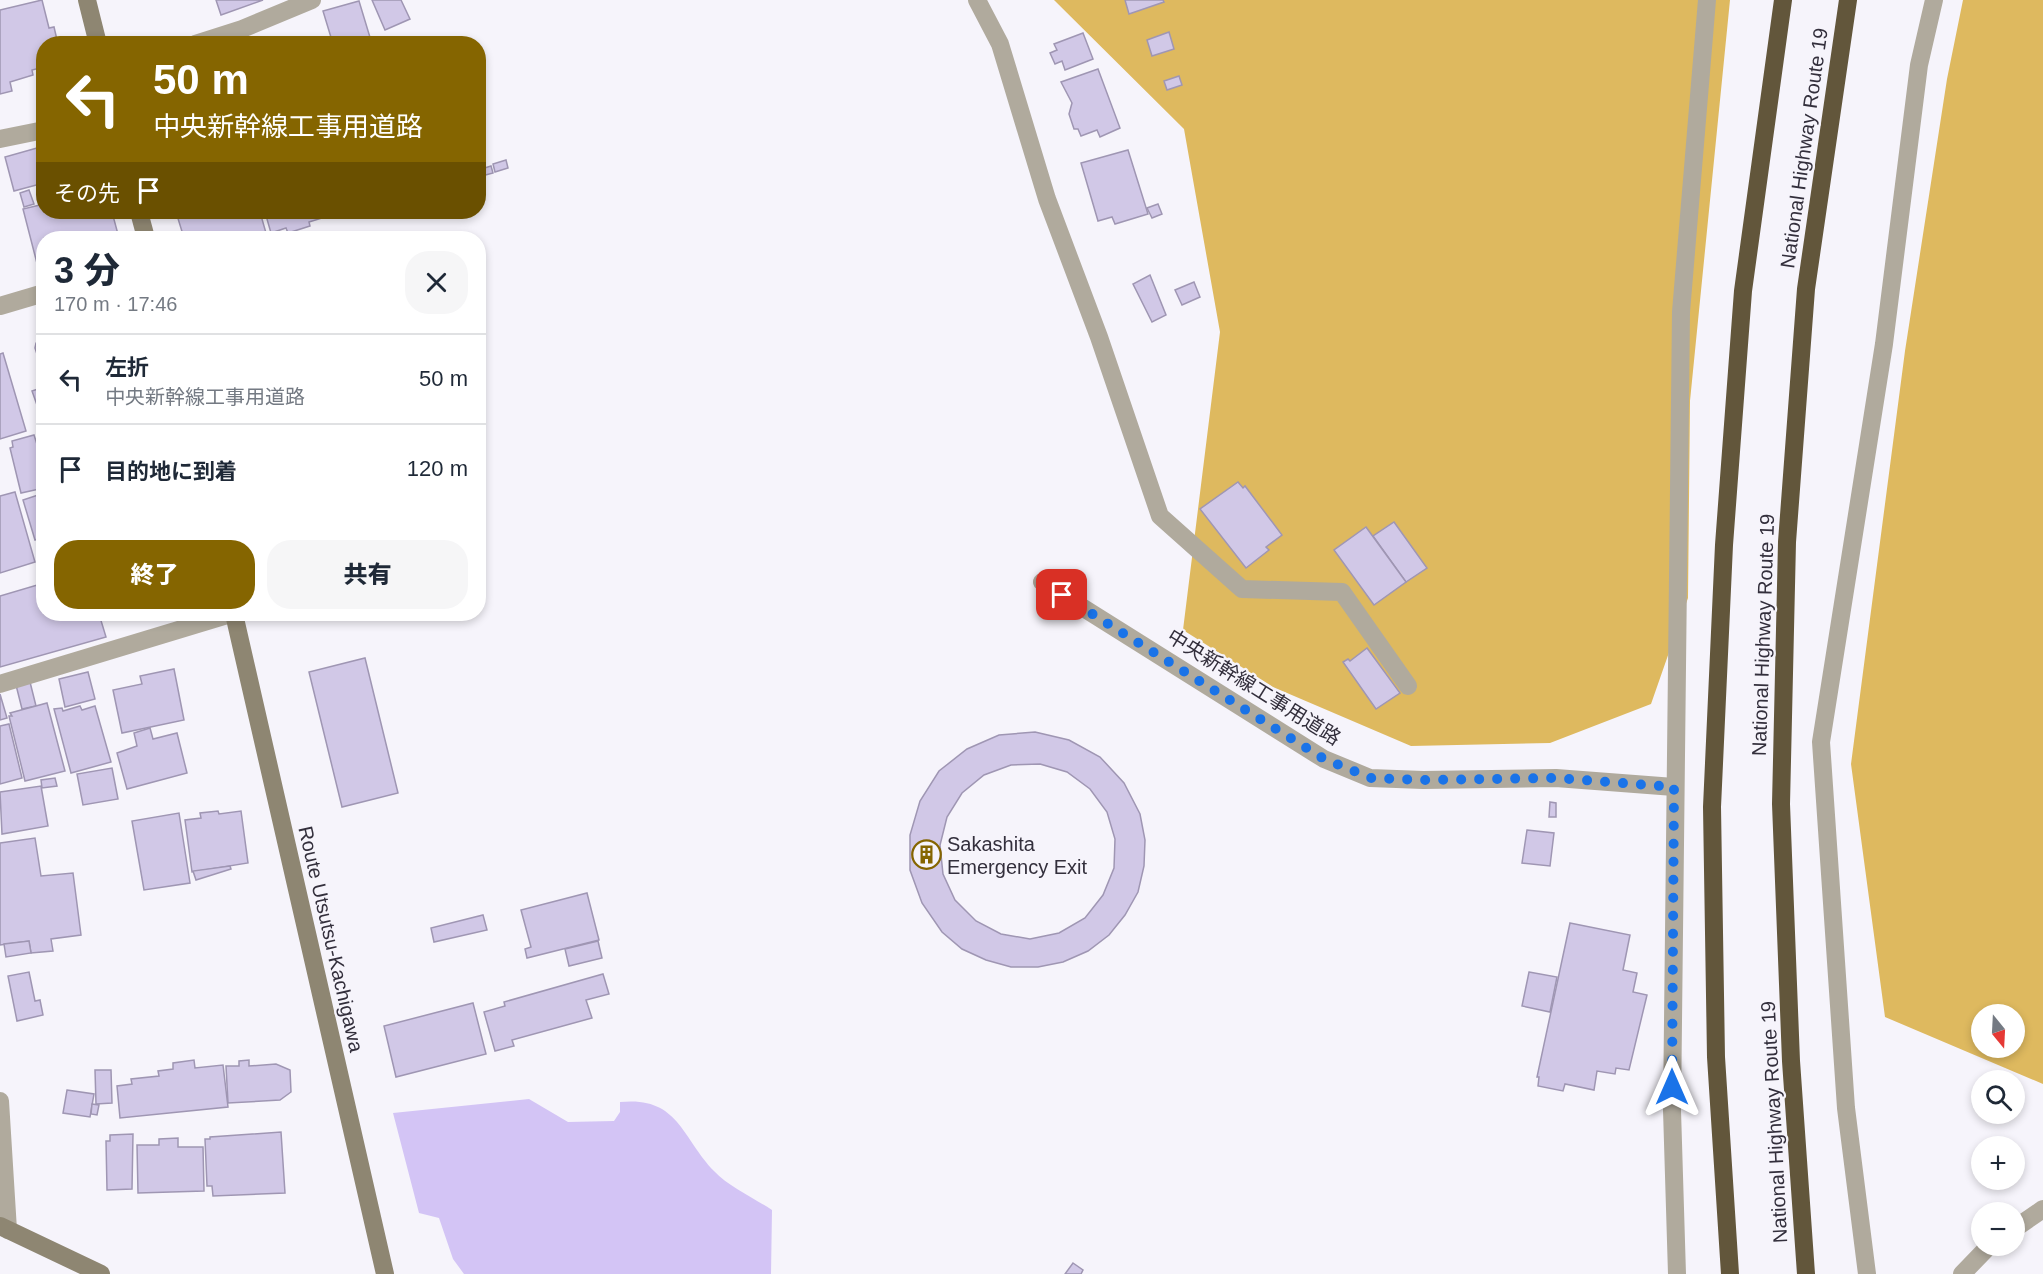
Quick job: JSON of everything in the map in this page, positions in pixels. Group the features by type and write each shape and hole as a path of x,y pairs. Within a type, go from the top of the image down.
{"highway":[{"name":"National Highway Route 19","path":"1730,1274 1716,1057 1712,807 1724,545 1743,291 1783,0"},
{"name":"National Highway Route 19","path":"1806,1274 1791,1061 1781,804 1787,542 1806,289 1848,0"}],"main road":[{"path":"87,0 96,36"},
{"name":"Route Utsutsu-Kachigawa","path":"234,621 385,1274"},
{"path":"4,1228 101,1274"}],"street":[{"path":"220,36 312,0"},
{"path":"977,0 1000,44 1047,199 1099,337 1160,516 1242,589 1342,592 1408,686"},
{"path":"1677,1274 1672,1110 1674,787 1682,312 1707,0"},
{"path":"1867,1274 1845,1108 1821,742 1884,344 1919,65 1934,0"},
{"path":"0,139 36,132"},
{"path":"0,306 36,295"},
{"name":"中央新幹線工事用道路","path":"1042,582 1324,759 1371,778 1423,780 1556,778 1674,787"},
{"path":"0,684 209,621"},
{"path":"0,1101 4,1228"},
{"path":"2025,1221 2043,1209"},
{"path":"1962,1274 1979,1256"}],"shaded area":[{"path":"1054,0 1730,0 1690,401 1688,598 1651,704 1550,743 1411,746 1273,687 1183,630 1220,332 1184,129"},
{"path":"1963,0 2043,0 2043,1084 2025,1076 2025,1070 2010,1070 1982,1058 2025,1058 2025,1004 1971,1004 1971,1053 1885,1017 1851,764 1905,351 1947,79"},
{"path":"529,1099 568,1122 614,1121 620,1112 620,1102 655,1105 667,1112 720,1177 772,1210 771,1274 464,1274 453,1259 439,1218 419,1213 393,1113"}],"building":[{"path":"42,0 49,28 54,27 56,36 36,36 36,69 32,70 33,75 10,82 12,91 0,94 0,10"},
{"path":"216,0 263,0 221,15"},
{"path":"372,0 401,0 410,19 385,30"},
{"path":"1125,0 1163,0 1164,2 1129,14"},
{"path":"359,1 370,36 331,36 323,11"},
{"path":"1169,32 1174,49 1152,56 1147,40"},
{"path":"1083,33 1093,59 1065,70 1062,61 1055,64 1050,53 1057,50 1054,44"},
{"path":"1098,69 1120,128 1100,137 1097,130 1081,136 1078,129 1074,129 1069,114 1072,103 1061,82"},
{"path":"1179,76 1182,85 1167,90 1164,81"},
{"path":"36,148 36,185 14,191 5,157"},
{"path":"1128,150 1148,214 1115,224 1112,217 1098,221 1081,163"},
{"path":"506,160 508,168 495,172 493,164"},
{"path":"491,166 493,173 486,175 486,168"},
{"path":"29,190 34,204 24,207 20,193"},
{"path":"1158,204 1162,214 1152,218 1147,208"},
{"path":"36,206 36,219 114,219 117,231 36,231 36,259 23,209"},
{"path":"178,219 262,219 265,231 182,231"},
{"path":"267,219 319,219 309,222 310,226 294,231 287,231 286,228 270,231"},
{"path":"1150,275 1166,315 1152,322 1133,284"},
{"path":"1194,282 1200,297 1182,305 1175,290"},
{"path":"3,353 26,431 0,439 0,354"},
{"path":"36,390 36,402 32,391"},
{"path":"34,435 36,490 21,493 10,448 13,447 12,441"},
{"path":"1238,482 1243,488 1245,486 1282,535 1266,547 1269,550 1246,568 1200,509"},
{"path":"15,492 35,562 0,573 0,496"},
{"path":"36,496 35,540 23,500"},
{"path":"1394,522 1427,568 1406,582 1373,536"},
{"path":"1366,527 1406,582 1374,605 1334,550"},
{"path":"36,585 36,621 101,621 106,637 0,667 0,596"},
{"path":"1367,648 1400,693 1376,709 1343,662 1348,659 1350,661"},
{"path":"365,658 398,793 342,807 309,672"},
{"path":"174,669 184,720 122,733 113,690 142,684 140,676"},
{"path":"88,672 95,699 65,707 59,679"},
{"path":"30,682 36,706 22,709 16,685"},
{"path":"0,694 7,718 0,720"},
{"path":"47,703 65,771 25,781 9,716 12,716 10,713"},
{"path":"80,706 82,710 95,706 111,762 71,773 54,709 62,708 63,711"},
{"path":"9,724 22,778 0,784 0,726"},
{"path":"150,728 153,739 177,733 187,773 127,789 117,753 137,746 134,733"},
{"name":"Sakashita Emergency Exit","path":"1035,732 1069,740 1100,757 1124,783 1140,814 1145,840 1144,866 1138,892 1125,915 1109,935 1088,951 1063,962 1038,967 1011,967 986,960 962,949 942,932 922,903 910,870 910,835 920,801 939,771 967,749 999,735","holes":["1040,764 1067,772 1090,789 1107,812 1115,839 1114,868 1103,895 1085,918 1059,933 1030,939 1001,934 976,921 955,900 943,874 940,845 947,817 962,793 984,775 1011,765"]},
{"path":"112,768 118,799 83,805 77,774"},
{"path":"55,778 57,786 42,788 41,780"},
{"path":"41,786 48,826 2,834 0,792"},
{"path":"1550,802 1556,803 1556,817 1549,817"},
{"path":"218,811 219,814 241,811 248,863 192,872 185,820 201,818 200,813"},
{"path":"179,813 190,883 144,890 132,821"},
{"path":"1527,830 1554,833 1550,866 1522,863"},
{"path":"35,838 41,876 73,873 81,935 51,939 53,951 31,953 29,941 0,945 0,843"},
{"path":"230,866 231,869 196,880 193,871"},
{"path":"587,893 599,940 527,958 525,949 531,947 521,910"},
{"path":"483,915 487,930 434,942 431,928"},
{"path":"1570,923 1630,935 1623,970 1637,973 1633,992 1647,995 1629,1070 1616,1068 1615,1074 1597,1071 1594,1090 1565,1084 1563,1091 1538,1086 1539,1077 1537,1077"},
{"path":"29,941 31,953 6,957 4,944"},
{"path":"598,941 602,958 569,966 565,949"},
{"path":"29,972 35,1001 40,1000 43,1015 17,1021 8,976"},
{"path":"1529,972 1557,977 1550,1012 1522,1006"},
{"path":"603,974 609,994 586,1000 592,1018 512,1040 514,1046 495,1051 484,1012 505,1006 504,1002"},
{"path":"473,1003 486,1054 396,1077 384,1026"},
{"path":"194,1060 195,1068 223,1065 228,1107 120,1118 117,1086 132,1084 131,1079 159,1076 158,1071 173,1069 173,1063"},
{"path":"249,1060 249,1066 276,1064 290,1070 291,1092 280,1100 228,1103 226,1066 239,1066 239,1061"},
{"path":"95,1070 111,1070 112,1103 96,1104"},
{"path":"67,1090 94,1094 90,1117 63,1113"},
{"path":"92,1104 99,1105 97,1115 91,1114"},
{"path":"281,1132 285,1193 213,1196 212,1186 207,1186 205,1139"},
{"path":"133,1134 132,1189 107,1190 106,1141 110,1141 110,1135"},
{"path":"178,1138 178,1147 203,1147 204,1191 138,1193 137,1145 159,1145 159,1139"},
{"path":"1073,1263 1083,1270 1081,1274 1065,1274"}],"place":[{"name":"Sakashita Emergency Exit","path":"926,855"}],"route":[{"path":"1062,595 1324,759 1371,778 1423,780 1556,778 1674,787 1672,1087"}]}
